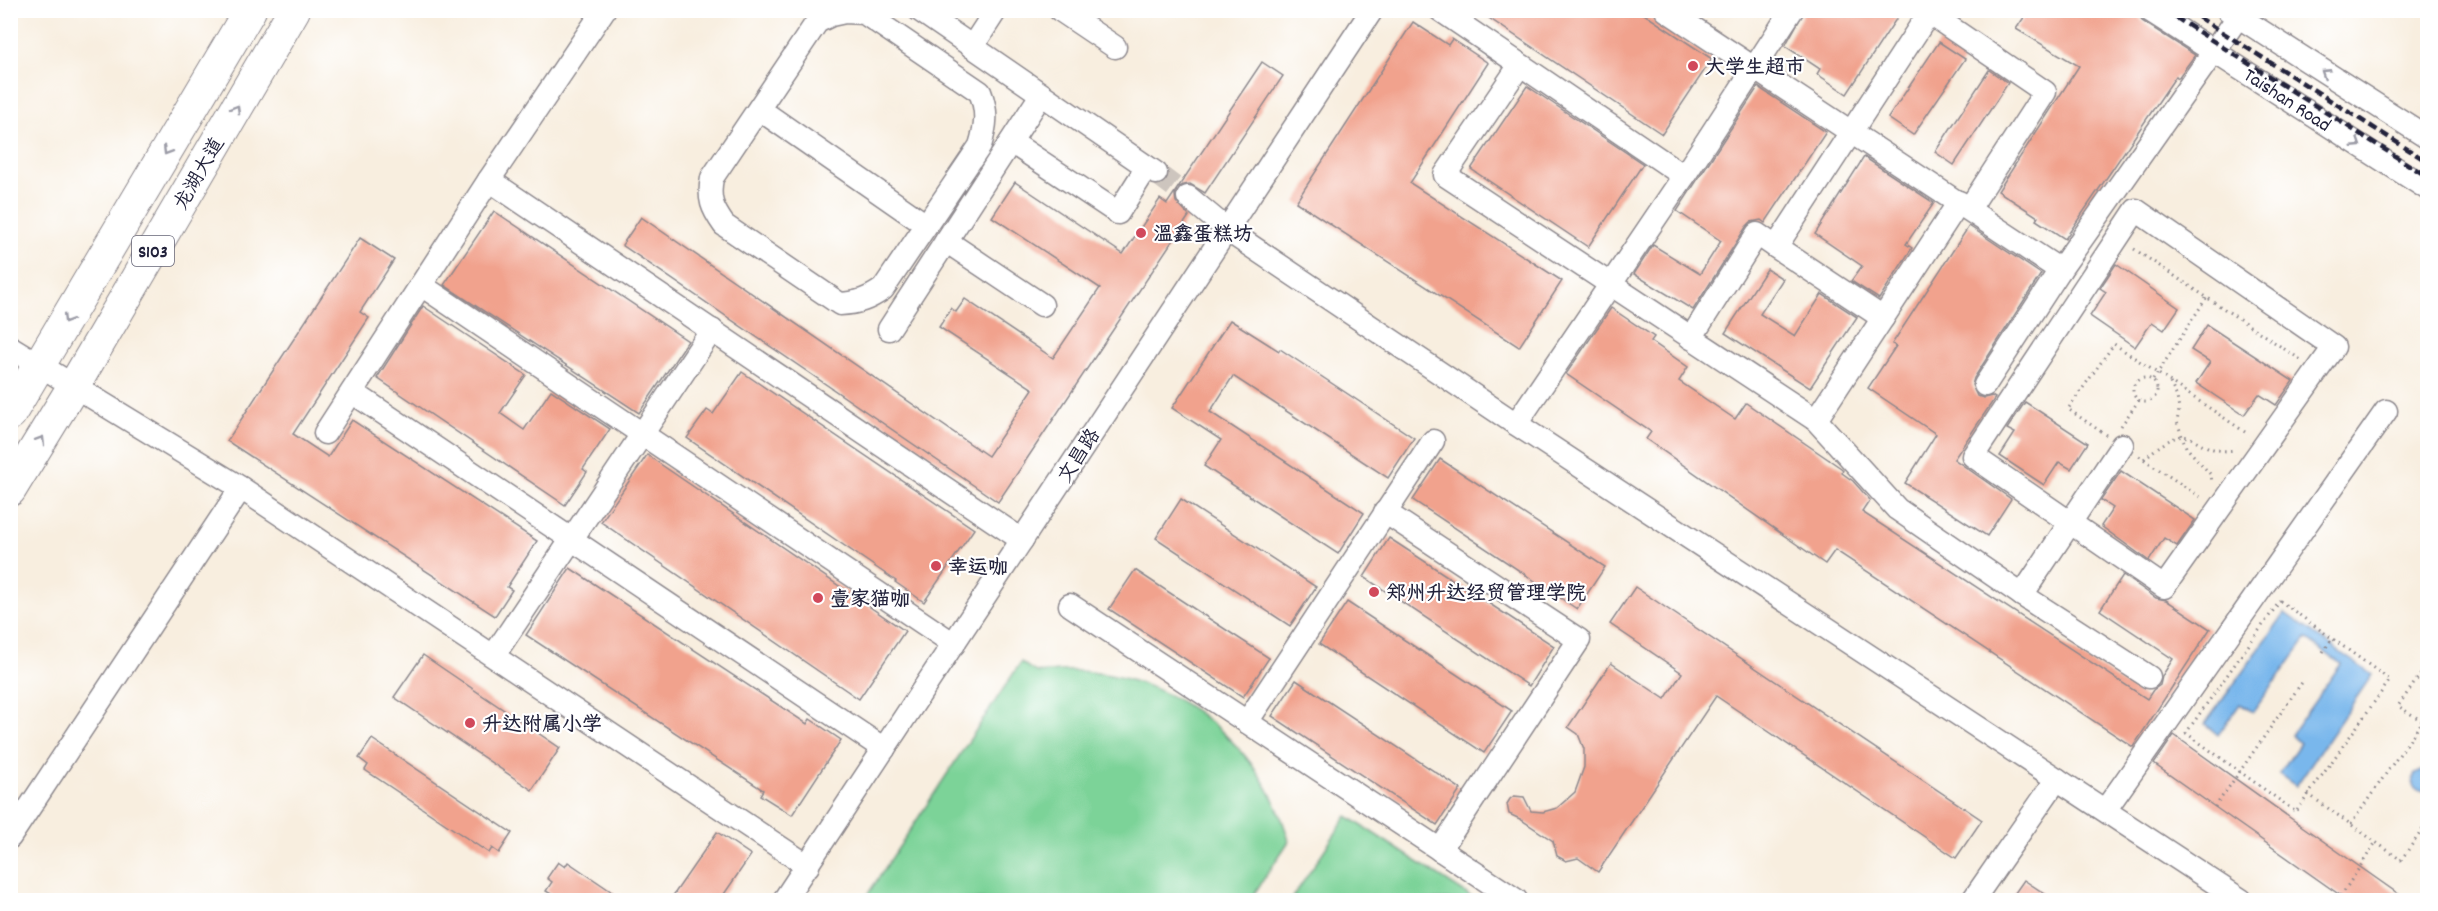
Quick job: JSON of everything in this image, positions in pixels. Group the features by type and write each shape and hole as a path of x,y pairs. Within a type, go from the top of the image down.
{"highway":[{"name":"龙湖大道","path":"10,414 250,10"},
{"name":"龙湖大道","path":"10,489 75,384 294,10"}],"street":[{"path":"325,433 489,180 604,10"},
{"path":"919,10 1152,170 1118,213 1011,142"},
{"path":"972,47 996,10"},
{"path":"1060,10 1115,47"},
{"name":"文昌路","path":"784,900 1022,540 1222,226 1372,10"},
{"path":"1440,10 1684,176"},
{"path":"1666,10 2060,270"},
{"path":"1516,424 1684,176 1792,10"},
{"name":"Taishan Road","path":"2149,10 2427,189"},
{"path":"845,12 864,13 980,92 985,105 986,124 980,146 883,289 869,299 840,304 724,225 714,210 709,193 712,178 759,109 821,16 845,12"},
{"path":"1776,247 1929,13 2045,92 1883,318 1816,420"},
{"path":"1985,385 2060,270 2214,52 2233,14 2427,138"},
{"path":"1520,65 1445,175 1816,420 1897,509 2022,595 2149,677"},
{"path":"889,329 1041,95"},
{"path":"759,109 926,225"},
{"path":"489,180 1022,540"},
{"path":"1188,197 1222,226 1516,424 2241,900"},
{"path":"2136,210 2334,347 2317,370 2264,445 2215,507 2164,587 1973,456 2136,210"},
{"path":"1691,338 1757,234 1883,318"},
{"path":"946,241 1042,305"},
{"path":"421,285 954,644"},
{"path":"494,655 712,330"},
{"path":"10,347 75,384 241,488 808,866"},
{"path":"352,392 884,749"},
{"path":"2108,806 2386,411"},
{"path":"1246,722 1433,441"},
{"path":"2022,595 2070,524 2117,442"},
{"path":"10,837 241,488"},
{"path":"1385,512 1579,640 1440,850"},
{"path":"1070,605 1516,900"},
{"path":"1973,900 2057,779"}],"path":[{"path":"2118,238 2317,370"},
{"path":"2153,380 2207,297"},
{"path":"2215,507 2068,409 2114,344 2264,445"},
{"path":"2141,379 2153,380 2158,391 2154,398 2148,402 2139,400 2133,391 2135,384 2141,379"},
{"path":"2169,381 2177,397 2179,410 2177,422 2186,447 2211,475 2215,507"},
{"path":"2117,442 2139,400"},
{"path":"2143,459 2169,439 2182,435 2202,442 2210,450 2223,452 2264,445"},
{"path":"2280,601 2390,680 2308,794 2296,812 2186,734 2280,601"},
{"path":"2323,651 2331,640"},
{"path":"2427,664 2398,706 2427,725"},
{"path":"2215,807 2303,681"},
{"path":"2351,824 2422,722"},
{"path":"2308,794 2402,860 2427,822"},
{"path":"2341,896 2376,842"}],"green space":[{"path":"1021,662 1039,673 1091,672 1141,684 1171,696 1198,713 1223,733 1245,756 1263,782 1278,810 1289,841 1250,900 864,900"},
{"path":"1347,816 1476,900 1291,900"}],"water":[{"path":"2285,613 2372,675 2296,786 2279,774 2300,743 2291,735 2341,664 2306,639 2253,712 2240,704 2218,735 2205,724"},
{"path":"2427,771 2427,792 2420,792 2413,785 2413,778 2415,774"}],"building":[{"path":"1477,10 1638,10 1712,59 1662,134"},
{"path":"1805,10 1902,10 1847,94 1817,74 1820,69 1785,46"},
{"path":"2029,10 2136,10 2142,21 2195,55 2178,78 2176,76 2065,239 2036,220 2038,217 1998,191 2079,66 2016,29"},
{"path":"1413,22 1448,45 1452,39 1488,63 1410,183 1562,281 1519,347 1296,202"},
{"path":"1939,42 1965,59 1913,135 1888,118"},
{"path":"1262,62 1283,76 1205,193 1190,184 1177,189"},
{"path":"1989,70 2008,83 1954,165 1935,152"},
{"path":"1527,86 1643,164 1588,247 1471,169"},
{"path":"1758,87 1826,132 1765,223 1761,220 1751,222 1746,227 1693,310 1634,274 1653,245 1700,274 1721,241 1677,211"},
{"path":"1864,157 1934,203 1906,244 1912,248 1879,299 1851,281 1862,266 1815,234"},
{"path":"1015,182 1123,254 1160,199 1167,204 1177,189 1176,202 1189,216 998,502 622,245 641,217 988,456 1033,389 939,327 951,308 956,312 965,299 1053,358 1100,288 992,217"},
{"path":"494,211 688,341 639,413 444,285"},
{"path":"1969,226 2041,274 1974,378 1972,385 1977,396 1995,398 1954,459 2011,499 1987,536 1905,483 1936,434 1868,388 1896,346 1892,344"},
{"path":"360,238 394,260 360,312 369,318 293,434 328,457 352,420 537,541 507,587 512,590 495,616 227,441"},
{"path":"2116,264 2179,308 2164,330 2152,322 2135,347 2090,316 2106,292 2100,288"},
{"path":"1767,269 1783,279 1760,314 1795,336 1822,294 1857,317 1810,388 1725,333"},
{"path":"423,306 526,375 500,413 524,430 551,390 610,429 583,469 587,472 565,505 377,378"},
{"path":"1611,308 1654,337 1651,341 1688,367 1679,381 1735,419 1746,403 1841,468 1842,473 1853,481 1870,500 1862,512 2147,699 2160,685 2162,676 2173,659 2100,610 2123,575 2156,598 2166,600 2210,629 2133,747 1835,550 1825,564 1646,439 1651,432 1566,374"},
{"path":"1230,320 1279,351 1280,349 1414,438 1388,478 1233,376 1210,412 1364,513 1338,554 1204,466 1221,440 1172,408"},
{"path":"2207,325 2293,381 2276,405 2259,394 2244,415 2196,383 2210,362 2191,350"},
{"path":"742,372 974,529 924,602 687,438 707,410 713,414"},
{"path":"2025,402 2088,443 2071,469 2059,462 2044,485 2000,456 2015,433 2007,429"},
{"path":"647,455 905,631 859,699 601,522"},
{"path":"1440,459 1605,567 1577,609 1413,500"},
{"path":"2121,471 2195,520 2177,546 2164,538 2149,561 2101,526 2113,508 2101,500"},
{"path":"1181,499 1316,587 1290,626 1156,538"},
{"path":"1389,538 1554,646 1529,686 1364,577"},
{"path":"570,568 807,724 810,719 841,740 792,815 760,795 763,790 526,635"},
{"path":"1135,570 1269,658 1243,697 1109,609"},
{"path":"1635,587 1982,820 1956,858 1716,696 1598,872 1578,858 1566,861 1557,856 1553,841 1509,814 1507,804 1510,799 1514,796 1524,797 1531,811 1543,812 1557,808 1575,792 1584,767 1584,749 1578,734 1568,727 1611,663 1665,699 1682,673 1610,624"},
{"path":"1347,602 1512,711 1484,753 1319,644"},
{"path":"423,655 560,748 532,790 394,697"},
{"path":"1296,680 1461,789 1437,825 1272,716"},
{"path":"2174,735 2407,900 2347,900 2154,764"},
{"path":"372,739 512,833 499,853 492,848 489,853 365,770 368,765 359,758"},
{"path":"717,832 751,855 720,900 670,900"},
{"path":"558,862 565,867 568,862 624,900 561,900 546,891 552,882 547,878"},
{"path":"2024,880 2054,900 2010,900"}],"tunnel":[{"path":"1156,173 1188,197"}],"railway":[{"path":"2164,10 2428,177"},
{"path":"2187,10 2428,162"}],"place":[{"name":"大学生超市","path":"1693,66"},
{"name":"温鑫蛋糕坊","path":"1141,233"},
{"name":"幸运咖","path":"936,566"},
{"name":"郑州升达经贸管理学院","path":"1374,592"},
{"name":"壹家猫咖","path":"818,598"},
{"name":"升达附属小学","path":"470,723"}]}
